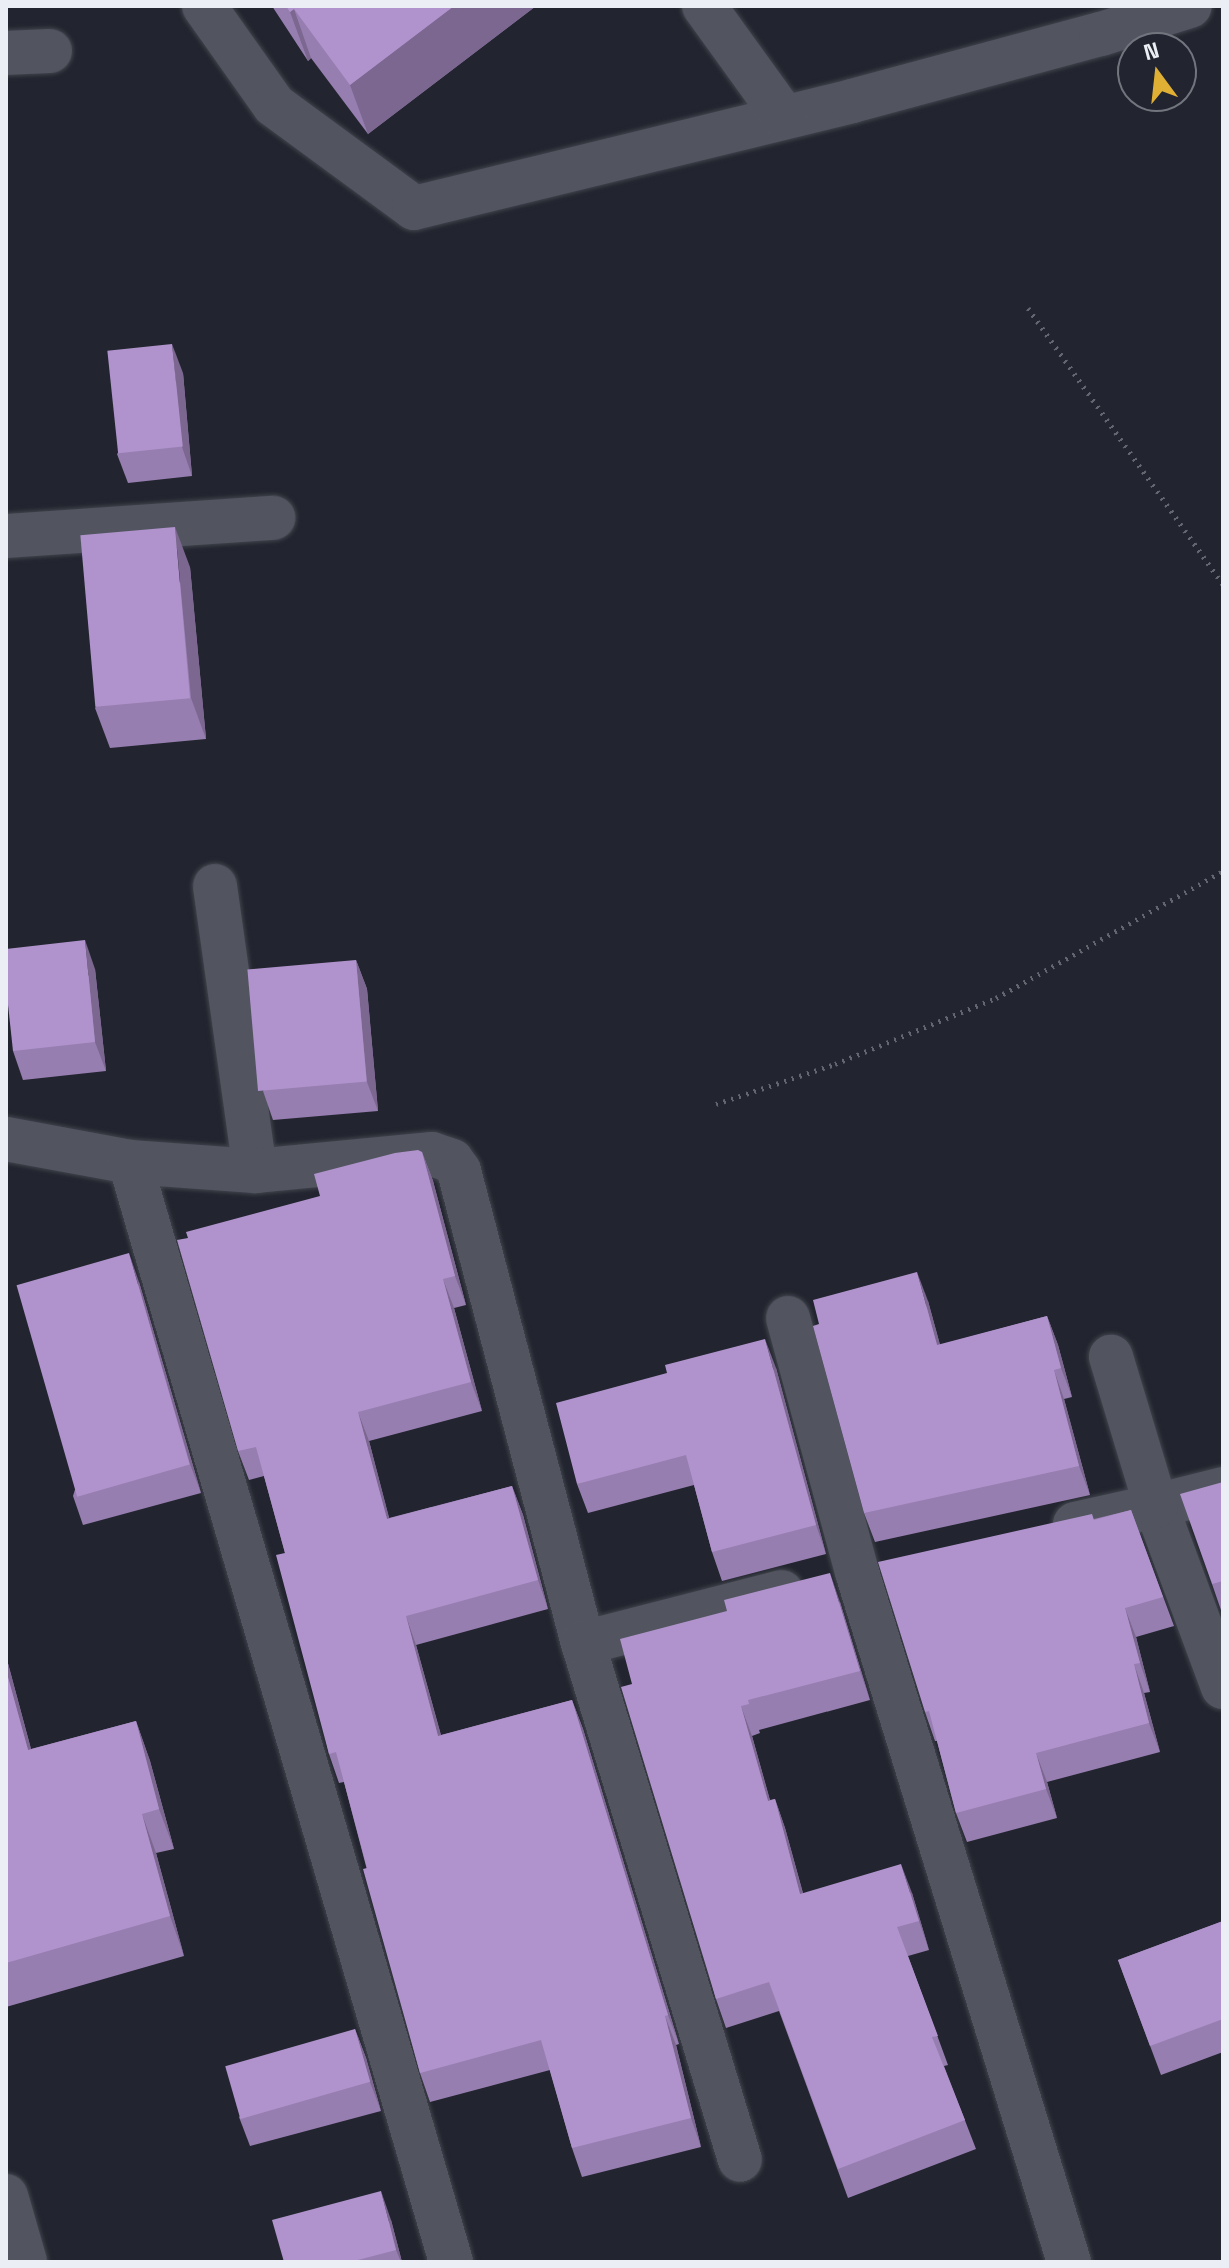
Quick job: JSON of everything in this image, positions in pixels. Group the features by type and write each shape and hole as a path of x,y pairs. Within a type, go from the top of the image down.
{"street":[{"path":"204,6 274,105 414,208 784,117 1101,34 1190,6"},
{"path":"704,6 784,117"},
{"path":"6,53 50,51"},
{"path":"6,536 273,518"},
{"path":"215,886 255,1171"},
{"path":"6,1139 130,1162 255,1171 432,1154 452,1161 459,1171 583,1643 740,2160"},
{"path":"130,1162 451,2262"},
{"path":"788,1318 857,1572 1069,2262"},
{"path":"1111,1357 1156,1506 1223,1687"},
{"path":"1037,1533 1223,1489"},
{"path":"583,1643 902,1562"},
{"path":"6,2196 25,2262"}],"path":[{"path":"1028,308 1223,584"},
{"path":"716,1104 835,1064 996,998 1223,871"}],"building":[{"path":"286,6 454,6 350,85 294,9 290,12"},
{"path":"172,344 183,446 118,453 107,351"},
{"path":"175,527 190,698 95,707 80,535"},
{"path":"85,940 95,1042 13,1051 6,986 6,949"},
{"path":"356,960 367,1082 258,1091 247,969"},
{"path":"418,1150 422,1152 455,1276 443,1279 471,1382 358,1412 387,1519 512,1486 538,1580 406,1616 438,1736 572,1700 668,2015 665,2016 691,2118 572,2148 541,2040 420,2073 363,1869 367,1868 336,1752 329,1754 276,1555 285,1553 256,1447 238,1451 177,1240 188,1238 186,1232 320,1196 314,1174"},
{"path":"129,1253 190,1464 77,1497 17,1285"},
{"path":"917,1272 937,1345 1047,1316 1061,1368 1054,1370 1079,1466 864,1513 813,1326 819,1324 813,1300"},
{"path":"765,1339 816,1525 712,1552 686,1455 577,1484 556,1403 667,1373 665,1365"},
{"path":"1223,1482 1223,1581 1212,1584 1180,1494"},
{"path":"1131,1510 1163,1597 1125,1608 1140,1663 1134,1664 1149,1723 1036,1753 1046,1789 956,1813 929,1711 925,1712 878,1562 1092,1514 1094,1520"},
{"path":"830,1573 860,1671 748,1700 749,1704 741,1706 768,1801 775,1799 800,1894 901,1864 919,1921 897,1927 938,2036 932,2037 965,2120 838,2169 769,1982 716,1999 621,1687 632,1684 620,1639 727,1611 724,1600"},
{"path":"6,1670 28,1750 136,1721 159,1809 142,1814 170,1916 6,1963"},
{"path":"1223,1921 1223,2019 1150,2046 1118,1960"},
{"path":"355,2029 370,2082 240,2119 225,2066"},
{"path":"381,2191 396,2250 350,2262 284,2262 272,2220"}]}
